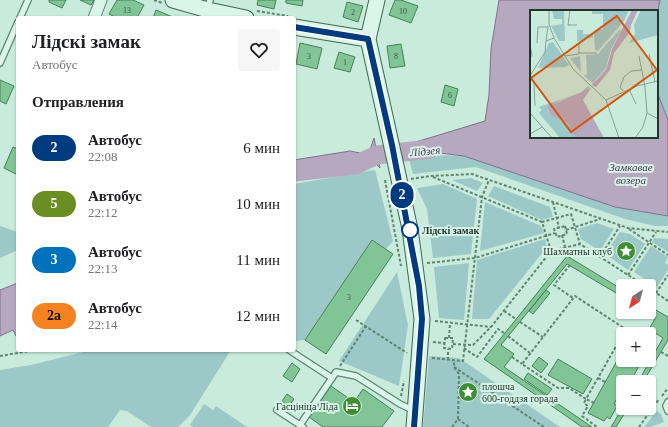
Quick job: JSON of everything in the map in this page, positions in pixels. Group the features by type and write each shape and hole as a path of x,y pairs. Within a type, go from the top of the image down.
{"main road":[{"path":"173,0 209,5 240,16"},
{"path":"377,0 368,39 392,145 397,176 410,229 422,319 414,427"},
{"path":"296,27 368,39"}],"street":[{"path":"95,16 101,0"}],"lane":[{"path":"21,16 28,0"},
{"path":"0,63 16,27"},
{"path":"292,352 332,378"},
{"path":"276,410 302,426 336,372 356,376 400,404 415,411"},
{"path":"668,402 666,406 668,411"}],"path":[{"path":"402,272 397,176 472,174 628,228 668,232"},
{"path":"431,176 542,222 571,214"},
{"path":"432,358 463,361 482,197 489,180"},
{"path":"553,202 559,228"},
{"path":"572,209 571,214 580,244 634,279"},
{"path":"566,230 601,219"},
{"path":"542,222 551,251"},
{"path":"600,257 620,225"},
{"path":"565,226 566,230 567,234 556,237 554,229 565,226"},
{"path":"628,228 668,255"},
{"path":"628,275 656,232"},
{"path":"425,263 475,258 556,233"},
{"path":"562,235 565,247"},
{"path":"453,344 464,346 473,345 491,327 551,251 580,244"},
{"path":"570,265 554,285 574,298 575,296 623,327"},
{"path":"668,275 667,279 656,293 668,301"},
{"path":"522,364 574,298"},
{"path":"504,311 516,319"},
{"path":"356,320 408,354 409,346"},
{"path":"433,321 491,327"},
{"path":"520,322 543,337"},
{"path":"449,338 450,323"},
{"path":"336,372 366,326"},
{"path":"464,346 477,357 498,329 504,333"},
{"path":"508,336 530,353"},
{"path":"445,338 449,338 453,338 452,348 444,348 445,338"},
{"path":"433,342 444,343"},
{"path":"597,427 582,416 588,406 584,403 616,346"},
{"path":"448,348 448,360"},
{"path":"0,356 22,352"},
{"path":"661,352 668,356"},
{"path":"512,357 558,388 569,388 594,403"},
{"path":"452,427 458,419 459,374 454,367 454,360"},
{"path":"454,367 544,427"},
{"path":"598,378 605,382"},
{"path":"638,427 668,388"},
{"path":"458,419 469,427"}],"shaded area":[{"path":"660,0 668,0 668,120 658,95 658,10"},
{"path":"427,155 464,156 615,207 668,216 668,226 655,226 625,219 476,167 413,174 409,159"},
{"path":"375,170 393,241 386,249 372,240 305,340 296,341 296,184"},
{"path":"471,178 483,183 477,191 452,180"},
{"path":"443,184 477,199 471,254 433,258 427,209 417,188"},
{"path":"494,186 550,207 553,217 542,220 488,196"},
{"path":"485,202 541,226 544,233 480,251"},
{"path":"597,223 614,229 600,251 581,239 578,229"},
{"path":"0,226 16,231 16,251 0,258"},
{"path":"620,232 630,234 645,244 628,270 605,254"},
{"path":"654,238 668,239 668,252 652,242"},
{"path":"545,239 547,247 489,319 472,319 477,260"},
{"path":"651,246 668,257 665,263 668,265 668,270 657,287 656,279 645,279 634,272"},
{"path":"469,263 464,320 439,318 434,267"},
{"path":"397,272 408,325 399,386 339,361"},
{"path":"83,352 230,352 190,415 178,427 151,427 127,411 120,410 108,427 0,427 0,370 31,365"},
{"name":"плошча 600-годдзя горада","path":"429,356 459,358 560,427 423,427"},
{"path":"204,404 213,410 216,406 247,427 193,427 190,425"},
{"path":"657,411 661,414 664,422 651,427 644,427 654,415 656,415"}],"water":[{"name":"Замкавае возера","path":"499,0 660,0 658,10 530,10 530,138 658,138 658,95 668,120 668,216 615,207 464,156 431,152 409,154 404,152 406,145 485,121 489,95 491,49"},
{"path":"374,138 380,168 372,160 296,172 296,160 350,151 365,154 370,150"},
{"path":"16,284 16,336 13,330 0,336 0,290"}],"building":[{"path":"49,0 66,0 62,8 49,2"},
{"path":"80,0 94,0 91,5"},
{"path":"117,0 133,0 144,5 138,16 113,16 109,14"},
{"path":"258,0 276,0 274,9 257,5"},
{"path":"286,0 303,0 302,6 286,3"},
{"path":"395,0 401,0 418,6 411,23 389,15"},
{"path":"347,2 363,6 358,22 343,17"},
{"path":"156,10 170,16 154,16"},
{"path":"300,43 322,48 317,69 296,64"},
{"path":"401,44 405,66 390,68 387,46"},
{"path":"339,52 355,57 350,72 334,68"},
{"path":"0,80 14,86 6,104 0,101"},
{"path":"445,85 458,89 454,106 441,102"},
{"path":"13,147 16,148 16,174 4,168"},
{"path":"372,240 393,254 326,354 305,340"},
{"path":"567,256 616,286 616,293 567,264 501,345 514,354 504,367 592,427 582,427 484,359"},
{"path":"546,290 550,293 533,314 529,311"},
{"path":"656,310 668,317 668,340 656,360 656,350 663,338 656,334 656,327 650,327 656,319"},
{"path":"539,357 548,364 541,373 532,366"},
{"path":"558,359 592,379 583,394 548,375"},
{"path":"292,363 300,369 292,382 283,376"},
{"path":"616,363 616,367 638,367 634,375 616,375 616,400 614,404 616,408 610,419 607,417 604,421 588,413"},
{"path":"647,367 652,367 647,375 642,375"},
{"path":"528,373 552,389 547,395 524,379"},
{"name":"Гасцініца Ліда","path":"331,386 354,402 363,389 394,411 382,427 323,427 309,417"},
{"path":"287,394 294,399 289,406 282,401"},
{"path":"618,415 624,415 616,427 611,427"}],"waterway":[{"name":"Лідзея","path":"296,172 355,165 377,155 430,149"}],"bus line":[{"name":"2","path":"296,27 368,39 410,229 419,286 422,319 414,427"}],"place":[{"name":"Лідскі замак","path":"410,230"},
{"name":"Шахматны клуб","path":"626,251"},
{"name":"плошча 600-годдзя горада","path":"468,392"},
{"name":"Гасцініца Ліда","path":"352,406"}]}
